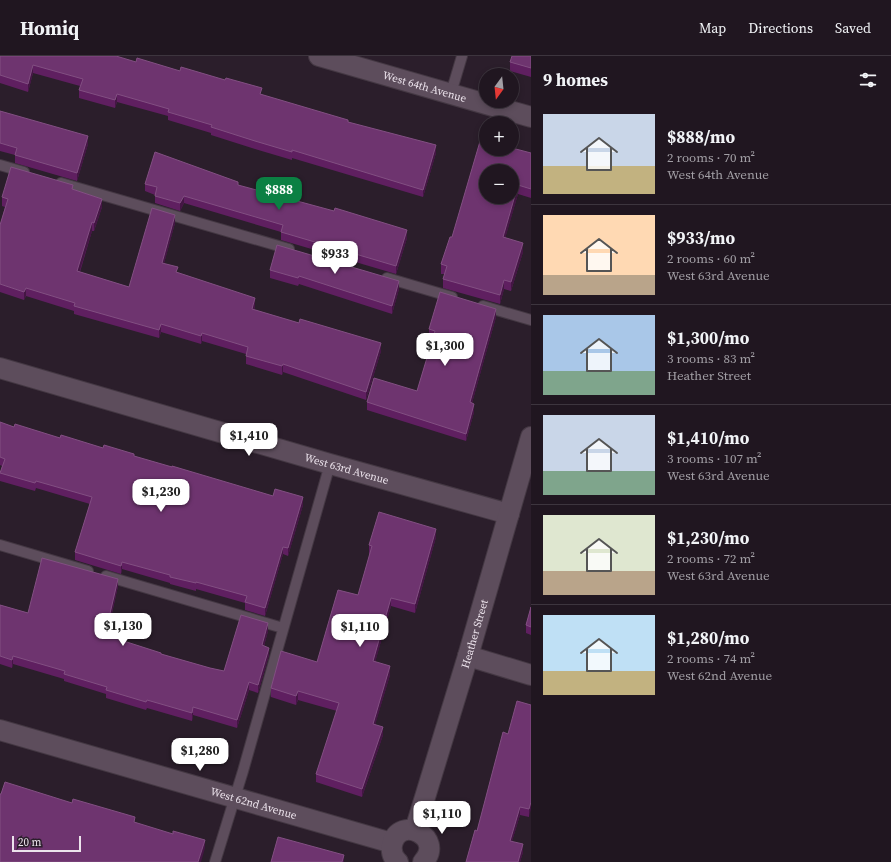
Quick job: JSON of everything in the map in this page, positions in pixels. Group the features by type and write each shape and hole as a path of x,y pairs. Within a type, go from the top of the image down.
{"street":[{"name":"West 64th Avenue","path":"319,56 531,117"},
{"name":"West 63rd Avenue","path":"0,368 330,464 509,514"},
{"name":"Heather Street","path":"415,830 468,656 531,437"},
{"path":"468,656 531,675"},
{"name":"West 62nd Avenue","path":"0,730 392,843"},
{"path":"398,862 392,855 392,843 399,834 404,831 415,830 428,842 428,854 423,862"}],"lane":[{"path":"451,94 462,56"},
{"path":"0,165 30,174"},
{"path":"53,180 296,251"},
{"path":"379,275 531,320"},
{"path":"215,862 330,464"},
{"path":"0,545 283,628"}],"building":[{"path":"0,56 116,56 136,62 137,58 180,71 181,67 225,80 226,78 262,88 260,94 348,120 348,122 436,145 423,190 211,127 212,125 168,112 169,109 117,94 115,100 79,90 83,79 33,65 28,84 0,75"},
{"path":"512,56 531,56 531,68 510,62"},
{"path":"0,111 88,136 77,173 15,155 17,148 0,143"},
{"path":"479,145 479,156 519,156 519,150 531,153 531,189 519,185 519,164 479,164 479,204 513,204 503,237 523,243 511,282 504,280 500,295 443,279 447,266 441,264 450,237 452,237"},
{"path":"155,152 238,182 238,185 334,211 335,208 407,230 396,266 281,232 283,225 184,196 180,203 155,196 157,187 145,184"},
{"path":"11,167 73,185 72,189 102,199 94,223 92,222 77,271 129,287 152,208 175,215 162,263 178,267 176,272 255,298 252,309 299,323 300,319 381,343 366,392 283,364 282,366 246,356 248,347 202,333 201,336 161,324 159,330 74,306 75,303 26,288 24,292 0,284 0,225 8,199 2,197"},
{"path":"277,245 399,281 392,306 299,276 298,278 270,270"},
{"path":"440,292 496,309 470,402 474,404 466,434 367,402 374,378 417,391 435,331 429,329"},
{"path":"0,422 14,427 15,424 60,438 61,435 103,448 104,445 134,454 134,456 273,496 275,489 303,497 288,548 283,547 265,608 245,602 247,596 196,582 170,577 170,575 122,562 121,566 75,552 92,497 36,481 35,483 0,473 5,459 0,457"},
{"path":"379,512 436,529 415,604 391,598 373,661 390,666 373,724 383,727 362,789 316,774 339,703 298,691 296,696 271,688 281,651 317,662 338,590 358,595 372,546 369,545"},
{"path":"42,558 118,579 105,635 161,654 224,671 241,615 268,623 262,645 269,648 258,685 249,682 237,720 193,707 192,713 147,700 146,702 106,690 107,687 64,674 65,671 13,656 12,660 0,656 0,605 28,613"},
{"path":"531,607 531,627 526,625"},
{"path":"517,701 531,705 531,802 529,809 520,807 510,841 523,844 518,862 466,862 475,830 477,831 503,732 508,734"},
{"path":"5,782 72,803 73,799 135,817 134,822 173,834 173,831 205,840 198,862 0,862 0,794"},
{"path":"278,837 344,855 342,862 271,862"}]}
